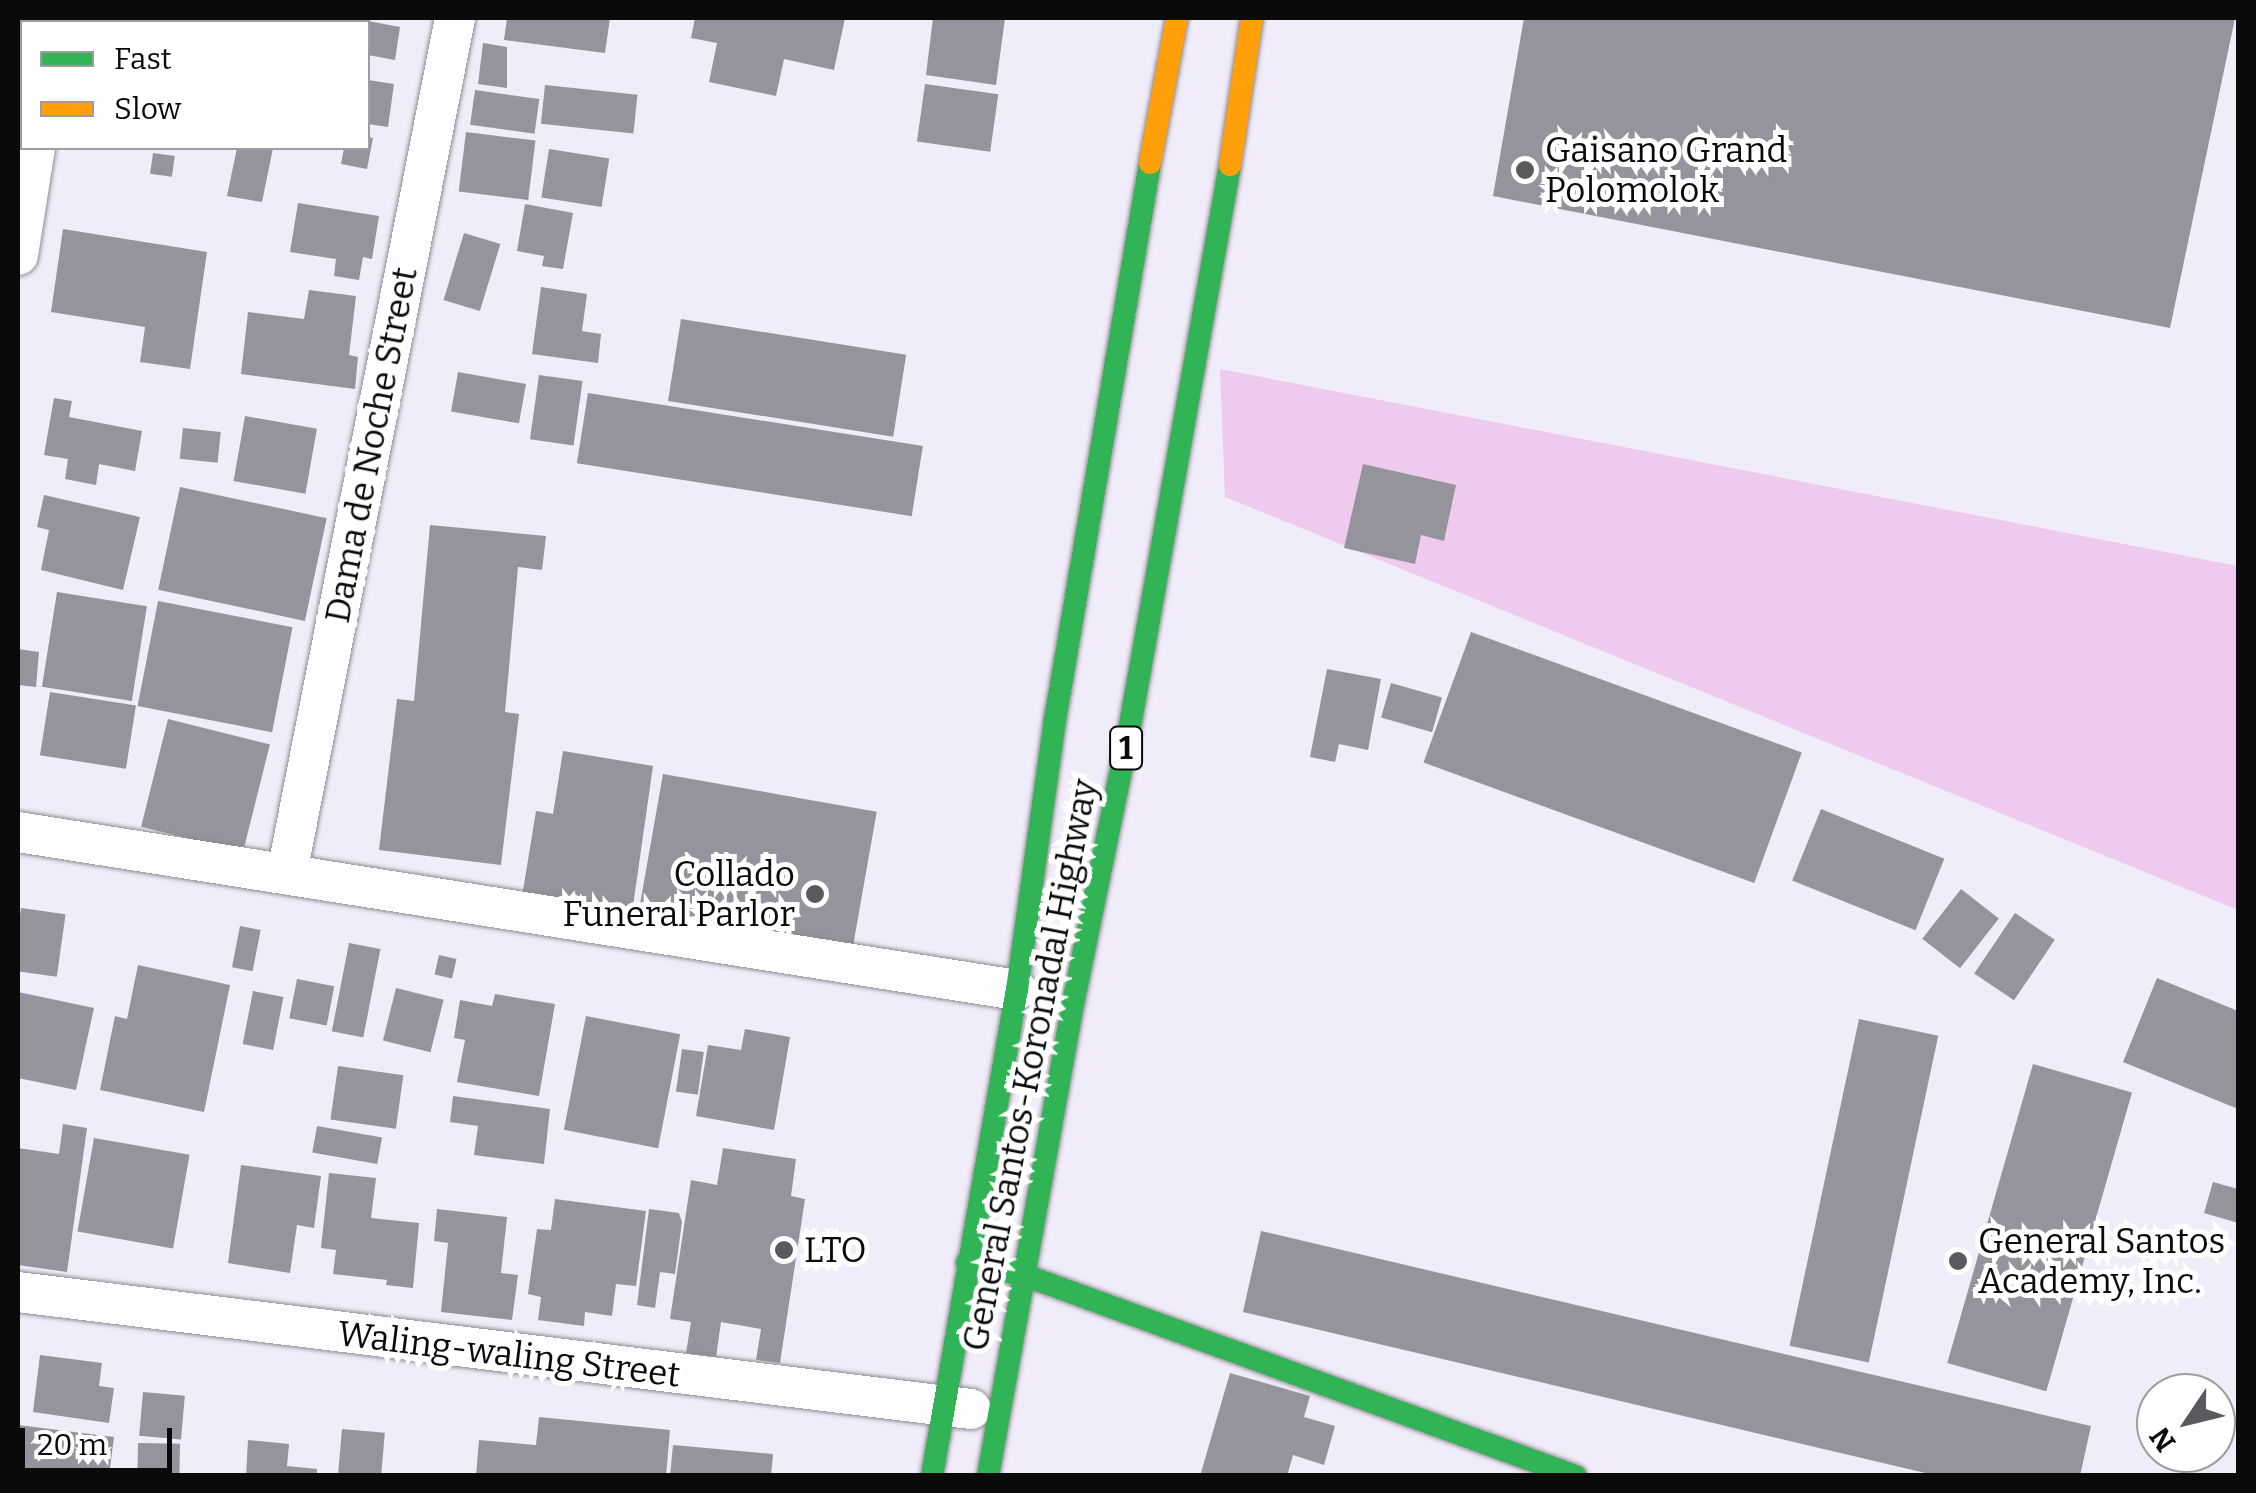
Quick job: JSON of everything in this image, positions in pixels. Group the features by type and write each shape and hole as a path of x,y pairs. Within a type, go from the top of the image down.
{"main road":[{"name":"General Santos-Koronadal Highway","path":"932,1476 1017,990 1054,720 1177,18"},
{"name":"General Santos-Koronadal Highway","path":"988,1476 1128,738 1232,152 1252,18"},
{"path":"967,1264 1024,1276 1524,1466 1576,1476"}],"street":[{"name":"Dama de Noche Street","path":"287,873 455,18"},
{"path":"18,255 35,150"},
{"path":"18,832 1017,990"},
{"name":"Waling-waling Street","path":"18,1292 942,1408 1001,1409"}],"shaded area":[{"path":"1220,369 2238,566 2238,910 1225,497"}],"building":[{"path":"188,18 255,18 255,20"},
{"path":"259,18 311,18 311,20"},
{"path":"507,18 610,18 605,53 504,40"},
{"path":"695,18 845,18 834,70 784,59 776,96 709,82 717,43 691,38"},
{"path":"933,18 1005,18 996,85 926,75"},
{"path":"1524,18 2235,18 2170,328 1493,196"},
{"path":"370,21 400,27 395,60 370,55"},
{"path":"483,43 507,47 507,88 478,84"},
{"path":"370,80 394,84 388,127 370,124"},
{"path":"925,84 998,94 990,152 917,141"},
{"path":"545,85 637,95 633,134 541,124"},
{"path":"475,90 539,99 534,134 470,125"},
{"path":"466,132 535,141 528,200 459,192"},
{"path":"370,137 373,138 367,169 341,164 344,150 370,150"},
{"path":"549,149 609,159 602,207 541,197"},
{"path":"237,150 273,150 262,202 227,196"},
{"path":"153,153 175,156 172,177 150,174"},
{"path":"298,203 379,216 372,259 363,257 359,280 334,276 336,259 290,252"},
{"path":"525,204 573,213 563,269 542,266 544,256 517,251"},
{"path":"63,229 207,252 190,369 140,362 145,327 51,312"},
{"path":"464,233 500,244 480,311 444,300"},
{"path":"541,287 587,294 582,331 601,334 598,363 532,354"},
{"path":"309,290 356,296 349,355 358,357 355,389 241,374 248,312 304,319"},
{"path":"681,319 906,355 893,437 668,401"},
{"path":"458,372 526,384 519,423 451,411"},
{"path":"539,375 583,381 574,445 530,439"},
{"path":"588,393 923,446 912,516 577,463"},
{"path":"54,398 72,401 69,417 142,431 135,471 99,464 96,485 65,479 68,459 44,455"},
{"path":"245,416 317,429 305,494 234,481"},
{"path":"183,428 221,432 218,463 180,459"},
{"path":"1363,464 1456,485 1444,541 1421,535 1415,564 1344,548"},
{"path":"180,487 327,518 305,621 158,590"},
{"path":"44,495 140,517 123,590 41,570 49,530 37,527"},
{"path":"430,525 546,536 542,570 518,567 505,712 519,714 501,865 379,850 397,699 414,701"},
{"path":"57,592 147,606 132,701 42,687"},
{"path":"158,601 292,627 272,732 138,706"},
{"path":"1471,632 1802,752 1754,883 1423,763"},
{"path":"18,649 39,652 36,687 18,685"},
{"path":"1327,669 1381,679 1368,750 1339,744 1335,762 1310,757"},
{"path":"1391,683 1442,698 1432,732 1381,718"},
{"path":"50,692 136,706 126,769 40,755"},
{"path":"168,719 270,744 243,852 141,827"},
{"path":"563,751 653,766 631,920 521,903 536,811 553,814"},
{"path":"663,774 877,812 852,954 638,917"},
{"path":"1821,809 1944,859 1915,930 1792,880"},
{"path":"1961,889 1999,919 1960,968 1922,939"},
{"path":"21,908 66,914 57,977 18,971"},
{"path":"2015,913 2055,940 2014,1000 1974,974"},
{"path":"240,926 261,930 253,971 232,967"},
{"path":"349,943 380,949 363,1037 332,1031"},
{"path":"439,955 457,959 452,979 435,974"},
{"path":"138,965 230,985 204,1112 100,1090 115,1016 127,1019"},
{"path":"2157,978 2238,1011 2238,1109 2123,1062"},
{"path":"297,979 334,986 327,1026 289,1018"},
{"path":"396,988 444,1000 430,1052 383,1040"},
{"path":"253,991 283,997 273,1050 243,1044"},
{"path":"18,992 94,1008 76,1090 18,1078"},
{"path":"495,994 555,1004 539,1096 457,1082 465,1040 454,1038 460,1000 492,1006"},
{"path":"586,1016 680,1034 658,1148 564,1130"},
{"path":"1859,1019 1938,1036 1869,1363 1790,1346"},
{"path":"745,1029 790,1037 774,1130 696,1116 708,1045 741,1050"},
{"path":"682,1049 704,1052 698,1095 676,1092"},
{"path":"2033,1064 2132,1092 2046,1391 1947,1363"},
{"path":"338,1066 403,1075 396,1129 330,1119"},
{"path":"453,1096 550,1109 544,1164 474,1155 478,1126 450,1122"},
{"path":"63,1124 87,1128 67,1272 18,1265 18,1148 59,1154"},
{"path":"317,1126 382,1137 377,1164 312,1153"},
{"path":"94,1138 190,1155 173,1248 78,1232"},
{"path":"723,1148 796,1159 791,1196 805,1199 780,1363 756,1360 761,1329 721,1322 716,1357 686,1353 691,1322 670,1319 691,1180 717,1185"},
{"path":"241,1165 321,1176 314,1228 297,1225 290,1273 228,1263"},
{"path":"329,1173 376,1178 371,1218 419,1223 413,1288 386,1285 387,1280 333,1274 336,1250 321,1248"},
{"path":"2213,1182 2238,1189 2238,1223 2204,1213"},
{"path":"555,1199 646,1211 636,1286 616,1284 612,1316 585,1312 584,1326 538,1320 541,1297 528,1294 537,1229 551,1230"},
{"path":"437,1209 507,1217 501,1273 518,1275 512,1320 441,1312 448,1243 434,1241"},
{"path":"649,1209 679,1213 682,1222 675,1274 660,1272 655,1308 637,1305"},
{"path":"1261,1231 2091,1426 2080,1476 1938,1476 1243,1312"},
{"path":"40,1355 102,1363 99,1386 114,1388 109,1423 33,1412"},
{"path":"1230,1373 1310,1396 1304,1417 1335,1426 1324,1465 1293,1455 1287,1476 1200,1476"},
{"path":"143,1392 185,1396 181,1439 139,1436"},
{"path":"539,1417 670,1430 666,1476 476,1476 479,1440 536,1445"},
{"path":"18,1425 114,1437 109,1476 18,1476"},
{"path":"342,1429 385,1433 381,1476 338,1476"},
{"path":"248,1440 289,1444 287,1466 317,1469 317,1476 246,1476"},
{"path":"138,1443 180,1444 179,1476 137,1476"},
{"path":"673,1445 773,1454 771,1476 670,1476"}],"traffic: fast":[{"path":"932,1476 1017,990 1055,720 1150,163"},
{"path":"988,1476 1074,999 1128,737 1230,165"},
{"path":"967,1263 1024,1275 1575,1476"}],"traffic: slow":[{"path":"1150,163 1177,18"},
{"path":"1230,165 1252,18"}],"place":[{"name":"Gaisano Grand Polomolok","path":"1525,170"},
{"name":"Collado Funeral Parlor","path":"815,894"},
{"name":"LTO","path":"784,1250"},
{"name":"General Santos Academy, Inc.","path":"1958,1261"}]}
